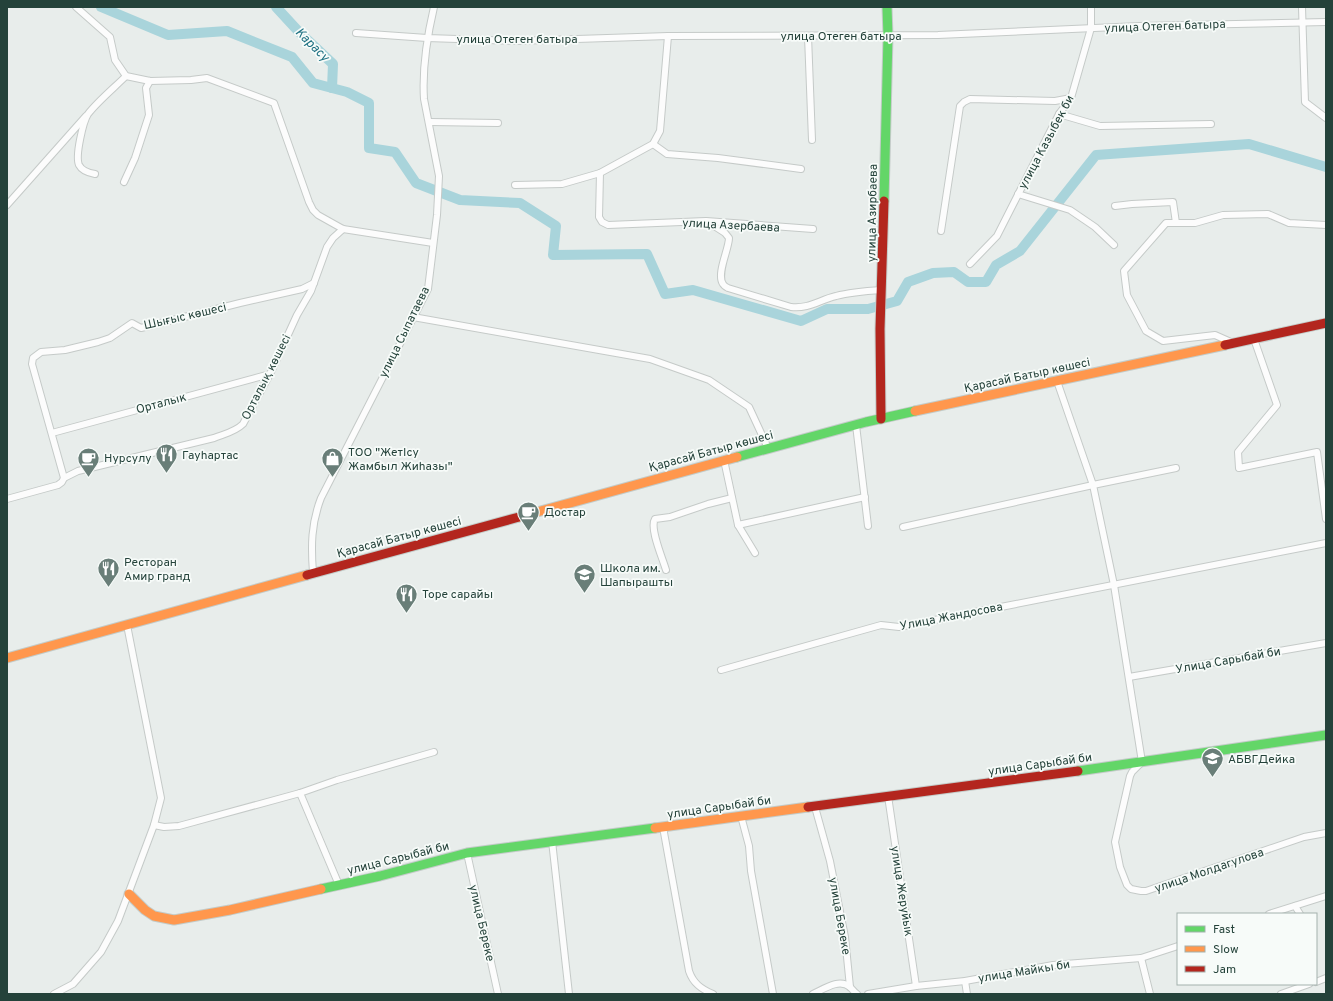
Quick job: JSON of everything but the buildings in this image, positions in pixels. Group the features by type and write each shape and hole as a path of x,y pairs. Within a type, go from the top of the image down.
{"main road":[{"name":"улица Азирбаева","path":"881,419 880,329 888,36 887,7"},
{"name":"Қарасай Батыр көшесі","path":"7,657 856,425 1326,323"},
{"name":"улица Сарыбай би","path":"129,894 145,910 154,916 174,920 230,910 380,876 467,853 1142,762 1326,735"}],"street":[{"path":"76,7 110,37 115,60 126,76 150,81 207,78 274,102 313,210 318,215 343,229 433,243"},
{"name":"улица Сыпатаева","path":"313,573 311,548 315,513 321,498 428,289 439,185 438,162 424,99 427,38 434,7"},
{"name":"улица Казыбек би","path":"970,264 997,236 1059,114 1071,98 1091,28 1091,7"},
{"path":"1302,7 1305,102 1326,118"},
{"name":"улица Отеген батыра","path":"356,33 427,38 516,41 668,36 938,35 1091,28 1326,22"},
{"path":"515,185 562,184 600,173 653,144 660,131 668,36"},
{"path":"808,36 812,140"},
{"path":"7,205 88,115 126,76"},
{"path":"124,182 135,158 149,115 146,88 150,81"},
{"path":"941,231 960,106 970,99 1055,101 1071,98"},
{"path":"1059,114 1100,126 1211,124"},
{"path":"88,115 80,139 78,158 79,166 85,172 95,174"},
{"path":"430,122 498,123"},
{"path":"653,144 666,154 718,158 801,168"},
{"name":"улица Азербаева","path":"600,173 599,216 602,222 608,225 706,221 813,229"},
{"path":"1018,194 1070,210 1095,227 1114,245"},
{"path":"1115,206 1173,202 1176,223"},
{"path":"1234,343 1215,335 1162,341 1146,331 1127,295 1124,271 1166,223 1195,223 1223,215 1268,214 1289,223 1326,225"},
{"path":"706,221 725,233 729,238 729,246 723,261 721,277 723,284 728,288 792,307 802,308 835,296 849,293 882,293"},
{"name":"Орталық көшесі","path":"7,499 58,485 64,478 78,471 214,438 229,433 243,424 270,374 297,315 307,299 327,247 333,238 343,229"},
{"name":"Шығыс көшесі","path":"52,433 32,364 33,358 37,354 41,352 65,350 104,340 110,338 132,323 141,328 302,289 314,283"},
{"path":"413,317 650,359 709,380 749,407 768,448"},
{"path":"1254,339 1278,405 1238,452 1239,468 1317,452 1326,519"},
{"name":"Орталык","path":"52,433 270,374"},
{"path":"1057,381 1093,484 1114,585 1142,762"},
{"path":"856,425 868,526"},
{"path":"52,433 64,478"},
{"path":"724,460 738,525 755,553"},
{"path":"903,527 1093,484 1176,468"},
{"path":"738,525 865,497"},
{"path":"666,570 653,530 653,523 655,519 676,515 708,504 732,498"},
{"name":"Улица Жандосова","path":"722,670 881,625 899,627 1326,542"},
{"path":"54,994 73,984 101,952 118,921 154,825 161,798 127,625"},
{"name":"Улица Сарыбай би","path":"1129,677 1326,643"},
{"path":"154,825 164,827 179,826 300,793 337,780 434,752"},
{"name":"улица Молдагулова","path":"1142,762 1130,776 1124,806 1115,838 1120,867 1127,885 1131,889 1146,891 1304,837 1326,833"},
{"path":"300,793 339,885"},
{"name":"улица Жеруйык","path":"888,796 916,986"},
{"name":"улица Береке","path":"815,806 832,868 845,937 850,987"},
{"path":"740,816 749,846 750,871 773,994"},
{"path":"662,827 691,977 703,990 713,994"},
{"path":"552,841 568,994"},
{"name":"улица Береке","path":"467,853 498,994"},
{"path":"1272,913 1326,896"},
{"path":"1295,906 1299,913"},
{"name":"улица Майкы би","path":"868,994 916,986 965,981 1052,965 1141,958 1177,946"},
{"path":"1141,958 1150,994"},
{"path":"965,981 967,994"},
{"path":"813,994 838,983 850,987 857,994"},
{"path":"1281,994 1306,985"}],"waterway":[{"path":"101,7 168,35 227,31 292,57 313,83 347,92 369,103 369,148 395,152 416,183 460,200 520,203 556,226 553,255 647,254 665,294 693,290 801,321 827,309 868,309 897,301 908,282 933,273 954,272 968,282 986,282 996,265 1020,251 1096,155 1249,144 1326,167"},
{"name":"Карасу","path":"276,7 299,32 333,64 332,88"}],"traffic: fast":[{"path":"884,201 888,36 887,7"},
{"path":"737,457 866,422 915,411"},
{"path":"1078,771 1326,735"},
{"path":"321,889 380,876 467,853 655,828"}],"traffic: slow":[{"path":"915,411 1225,345"},
{"path":"519,517 737,457"},
{"path":"7,658 307,575"},
{"path":"655,828 808,807"},
{"path":"129,894 145,910 154,916 174,920 230,910 321,889"}],"traffic: jam":[{"path":"881,419 880,329 884,201"},
{"path":"1225,345 1326,323"},
{"path":"307,575 519,517"},
{"path":"808,807 1078,771"}],"place":[{"name":"Гауhартас","path":"167,474"},
{"name":"Нурсулу","path":"89,478"},
{"name":"ТОО \"ЖетIсу Жамбыл Жиhазы\"","path":"333,478"},
{"name":"Достар","path":"528,532"},
{"name":"Ресторан Амир гранд","path":"109,588"},
{"name":"Школа им. Шапырашты","path":"585,594"},
{"name":"Торе сарайы","path":"406,614"},
{"name":"АБВГДейка","path":"1212,778"}]}
